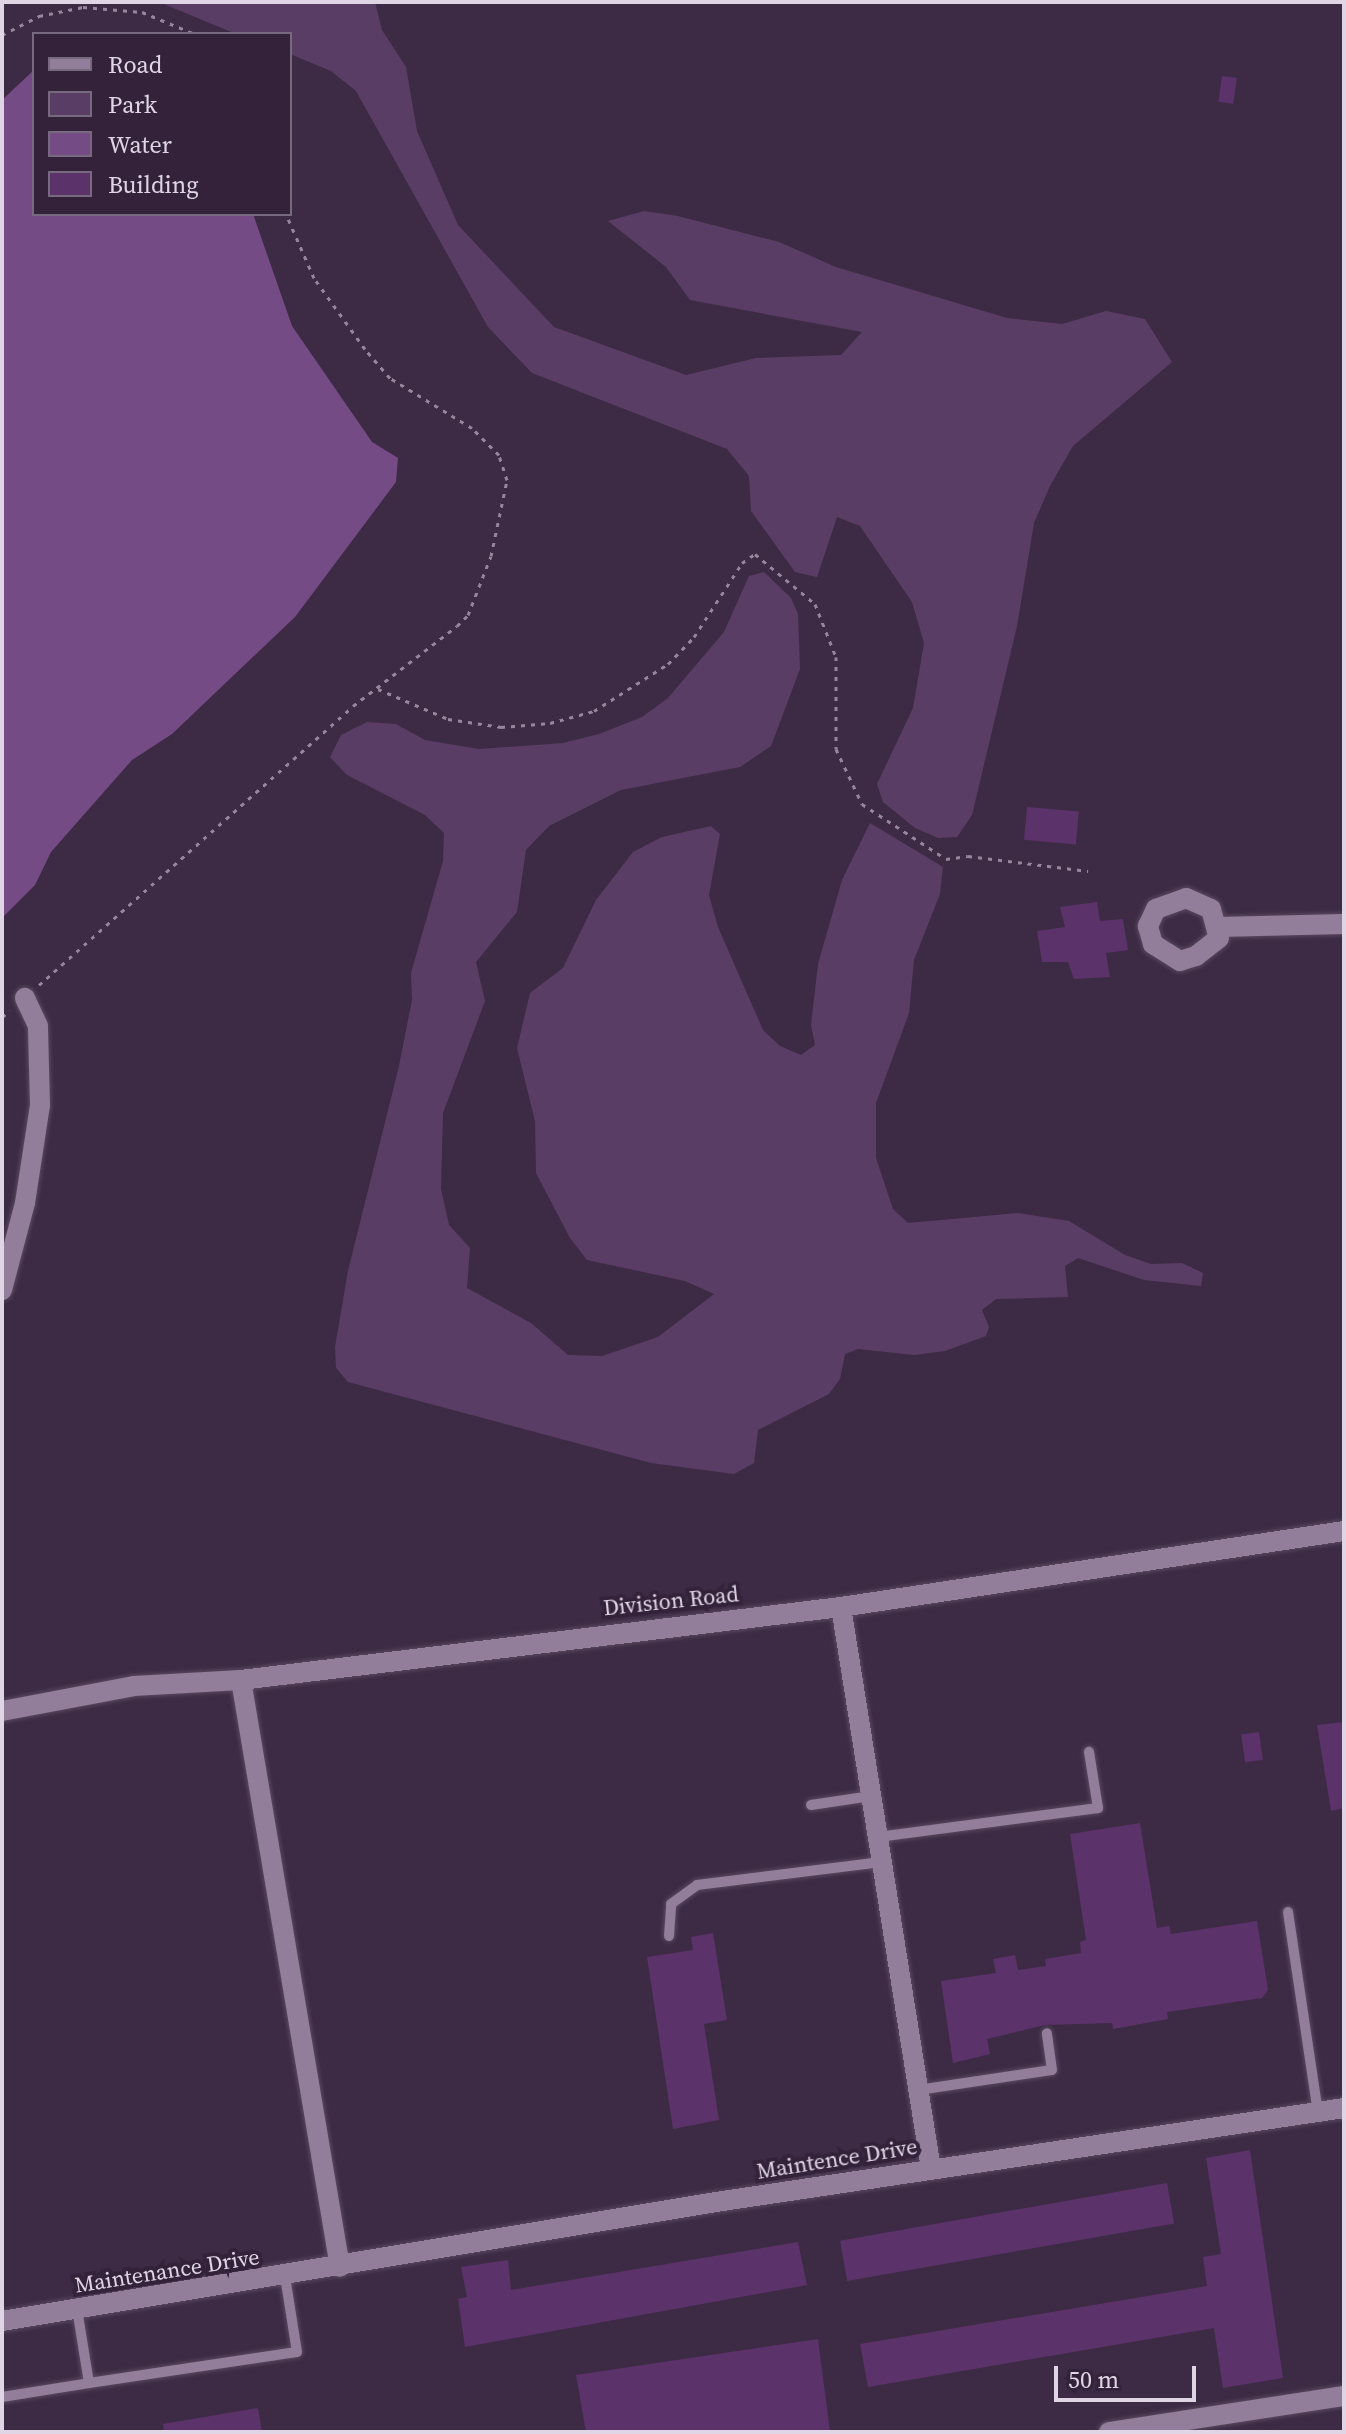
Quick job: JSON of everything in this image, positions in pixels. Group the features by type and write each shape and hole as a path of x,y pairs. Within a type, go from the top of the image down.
{"street":[{"path":"1218,927 1344,924"},
{"path":"2,1290 25,1203 40,1105 38,1026 25,998"},
{"name":"Division Road","path":"2,1711 134,1686 241,1680 841,1607 1344,1531"},
{"path":"841,1607 931,2169"},
{"path":"241,1680 340,2267"},
{"name":"Maintence Drive","path":"340,2267 931,2169 1344,2108"},
{"name":"Maintenance Drive","path":"2,2321 340,2267"},
{"path":"1109,2432 1344,2396"}],"lane":[{"path":"878,1837 1098,1808 1089,1752"},
{"path":"811,1805 871,1796"},
{"path":"669,1936 671,1904 697,1885 882,1862"},
{"path":"1288,1912 1318,2112"},
{"path":"918,2090 1052,2070 1047,2033"},
{"path":"2,2397 297,2352 285,2276"},
{"path":"77,2309 89,2383"}],"path":[{"path":"2,35 39,16 83,7 142,12 190,32"},
{"path":"2,1017 378,689 468,615 491,556 507,480 489,441 390,378 314,278 287,216"},
{"path":"378,689 420,710 472,724 523,726 571,719 617,701 668,664 694,637 748,556 764,558 815,604 836,657 836,749 862,804 950,860 968,856 1088,871"}],"green space":[{"path":"159,2 375,2 382,30 406,67 417,131 458,225 554,327 686,375 756,358 841,355 862,332 690,300 666,267 608,221 644,211 678,216 779,242 836,267 1007,318 1062,324 1106,311 1145,319 1172,362 1073,446 1050,486 1034,523 1017,626 972,815 957,837 938,838 915,828 883,802 877,784 913,708 924,643 912,602 860,526 837,517 817,577 795,572 751,511 749,476 727,449 532,373 488,327 356,91 331,71 292,55 292,32 231,32"},
{"path":"764,572 791,598 798,614 800,669 771,746 740,767 621,790 549,826 526,850 517,912 476,962 485,1001 443,1113 441,1189 449,1225 470,1248 467,1288 531,1323 568,1355 602,1356 658,1337 714,1294 685,1281 587,1260 570,1238 536,1173 535,1121 517,1048 530,993 563,968 596,900 633,852 662,837 711,826 720,834 709,895 718,927 763,1030 780,1046 801,1055 815,1045 811,1025 818,964 842,880 870,823 943,867 940,894 914,960 909,1013 876,1103 876,1158 893,1209 908,1223 1018,1213 1069,1221 1125,1255 1151,1264 1182,1263 1203,1273 1201,1286 1144,1280 1078,1258 1065,1266 1068,1297 996,1299 982,1310 989,1327 986,1336 945,1351 914,1355 858,1349 845,1354 840,1379 829,1394 758,1430 754,1463 734,1474 651,1463 348,1382 336,1368 335,1347 348,1271 399,1066 412,1000 411,973 443,861 444,833 425,815 347,775 330,757 341,735 367,722 396,724 425,740 479,749 563,743 599,734 642,717 668,698 724,632 749,576"}],"water":[{"path":"32,72 32,216 254,216 292,326 372,442 398,458 396,482 295,617 172,734 132,760 51,852 35,885 2,918 2,100"}],"building":[{"path":"1222,76 1237,78 1233,104 1218,102"},
{"path":"1027,807 1079,812 1076,844 1024,840"},
{"path":"1097,902 1100,921 1123,919 1128,950 1106,953 1110,977 1074,979 1068,962 1042,962 1037,931 1065,927 1060,907"},
{"path":"1344,1722 1344,1808 1331,1811 1317,1725"},
{"path":"1259,1732 1263,1760 1245,1762 1241,1735"},
{"path":"1140,1823 1157,1928 1169,1926 1171,1934 1257,1921 1268,1990 1262,1998 1167,2012 1168,2019 1113,2029 1112,2023 1045,2025 987,2039 990,2054 953,2063 941,1981 996,1973 993,1959 1015,1955 1018,1970 1046,1966 1045,1959 1081,1953 1080,1942 1086,1940 1070,1834"},
{"path":"713,1933 727,2020 704,2024 719,2120 673,2129 647,1957 693,1950 691,1937"},
{"path":"1250,2150 1283,2378 1223,2388 1214,2328 868,2387 860,2344 1207,2286 1203,2257 1221,2254 1206,2158"},
{"path":"1167,2183 1174,2223 847,2281 840,2241"},
{"path":"798,2242 807,2285 465,2347 458,2299 467,2297 461,2267 508,2260 511,2290"},
{"path":"818,2339 830,2432 586,2432 576,2375"},
{"path":"258,2408 262,2432 164,2432 163,2424"}]}
